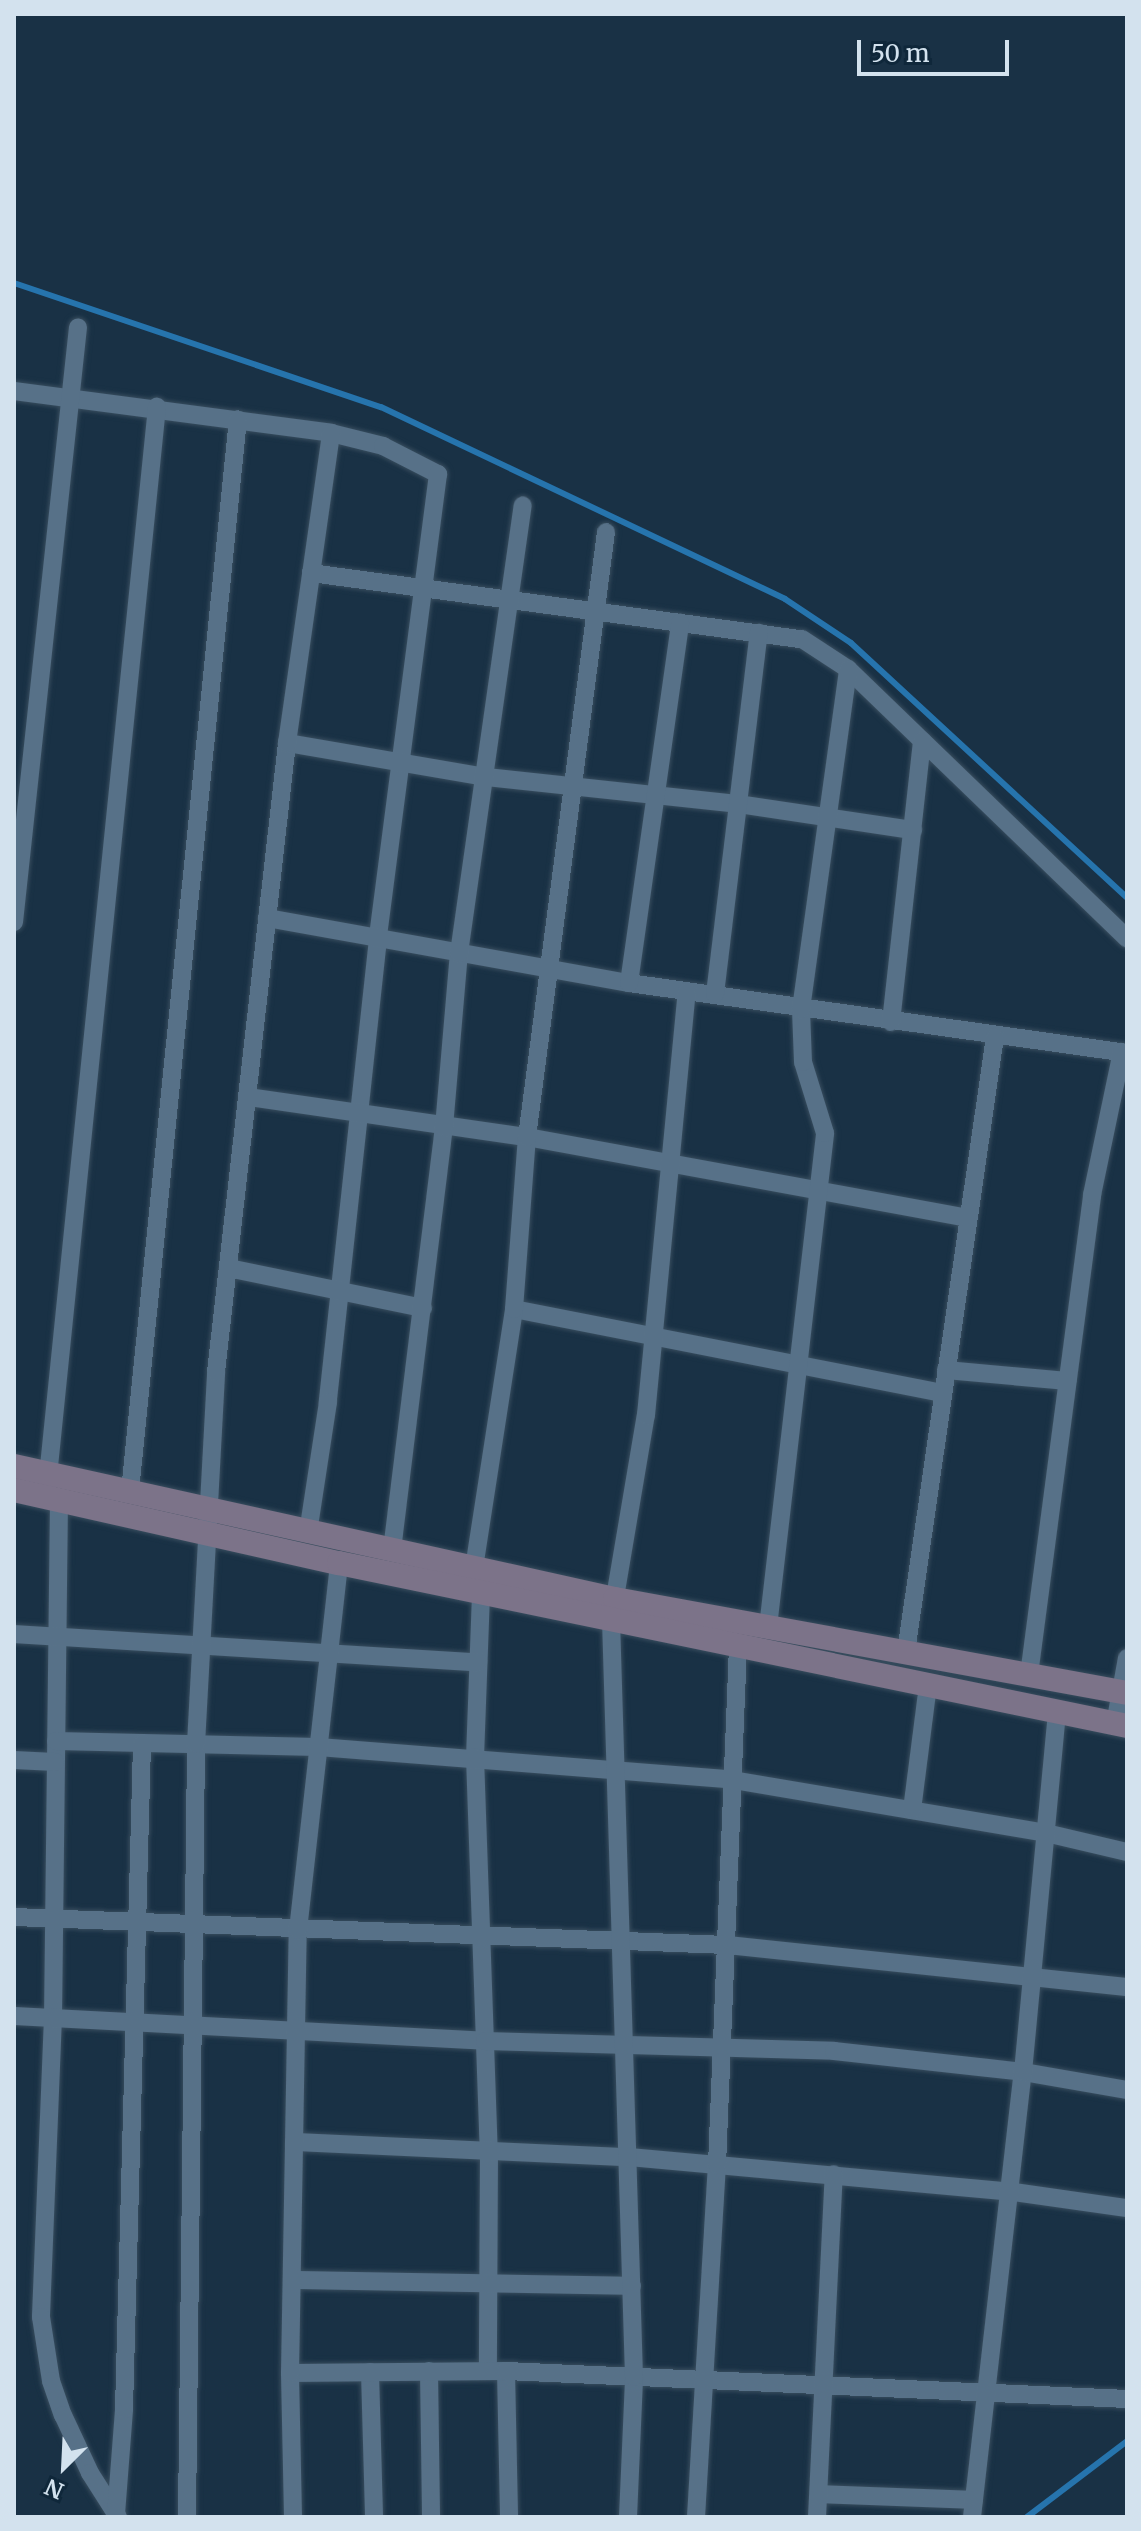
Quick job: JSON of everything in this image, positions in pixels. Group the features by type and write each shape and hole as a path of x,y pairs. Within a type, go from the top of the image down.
{"main road":[{"path":"14,1466 51,1489 207,1534 481,1594 768,1627 1124,1692"},
{"path":"14,1490 130,1491 474,1568 738,1646 1121,1725"}],"street":[{"path":"14,922 78,327"},
{"path":"14,391 157,407 331,433 383,446 437,470 439,483 399,763 340,1293 308,1532"},
{"path":"117,2516 63,2415 43,2345 53,2017 59,1636 51,1489 157,407"},
{"path":"130,1491 238,419"},
{"path":"187,2517 196,1744 208,1509 228,1268 287,743 331,433"},
{"path":"392,1550 444,1127 459,953 523,506"},
{"path":"474,1568 514,1309 527,1137 569,788 606,532"},
{"path":"311,573 802,639 848,669 1127,938"},
{"path":"629,983 680,623"},
{"path":"715,994 759,633"},
{"path":"768,1627 825,1133 803,1062 801,1009 848,669"},
{"path":"891,1022 922,741"},
{"path":"287,743 486,777 655,798 738,804 913,830"},
{"path":"267,918 629,983 1124,1053 1102,1130 1029,1675"},
{"path":"628,2517 634,2377 630,2157 619,1941 613,1610 646,1415 651,1338 687,992"},
{"path":"906,1652 995,1037"},
{"path":"248,1097 527,1137 670,1167 967,1218"},
{"path":"228,1268 423,1308"},
{"path":"514,1309 797,1369 943,1393"},
{"path":"946,1370 1068,1381"},
{"path":"293,2517 290,2373 298,1930 339,1563"},
{"path":"481,1594 475,1757 484,1936 489,2281 509,2517"},
{"path":"14,1634 478,1662"},
{"path":"696,2517 717,2165 738,1646"},
{"path":"1121,1725 1127,1658"},
{"path":"912,1810 928,1685"},
{"path":"819,2494 973,2509 1023,2072 1029,1973 1057,1710"},
{"path":"56,1741 318,1747 475,1757 733,1780 1046,1833 1127,1852"},
{"path":"117,2516 142,1743"},
{"path":"14,1760 55,1762"},
{"path":"14,1917 727,1945 1029,1973 1127,1987"},
{"path":"14,2016 192,2022 485,2041 626,2047 722,2045 834,2051 1023,2072 1127,2090"},
{"path":"294,2142 630,2157 1007,2191 1127,2208"},
{"path":"817,2517 834,2174"},
{"path":"292,2280 489,2281 632,2286"},
{"path":"429,2371 431,2517"},
{"path":"290,2373 497,2371 705,2383 987,2390 1127,2399"},
{"path":"370,2372 374,2517"}],"waterway":[{"path":"14,283 381,407 785,599 851,643 1127,898"},
{"path":"1027,2517 1127,2441"}]}
